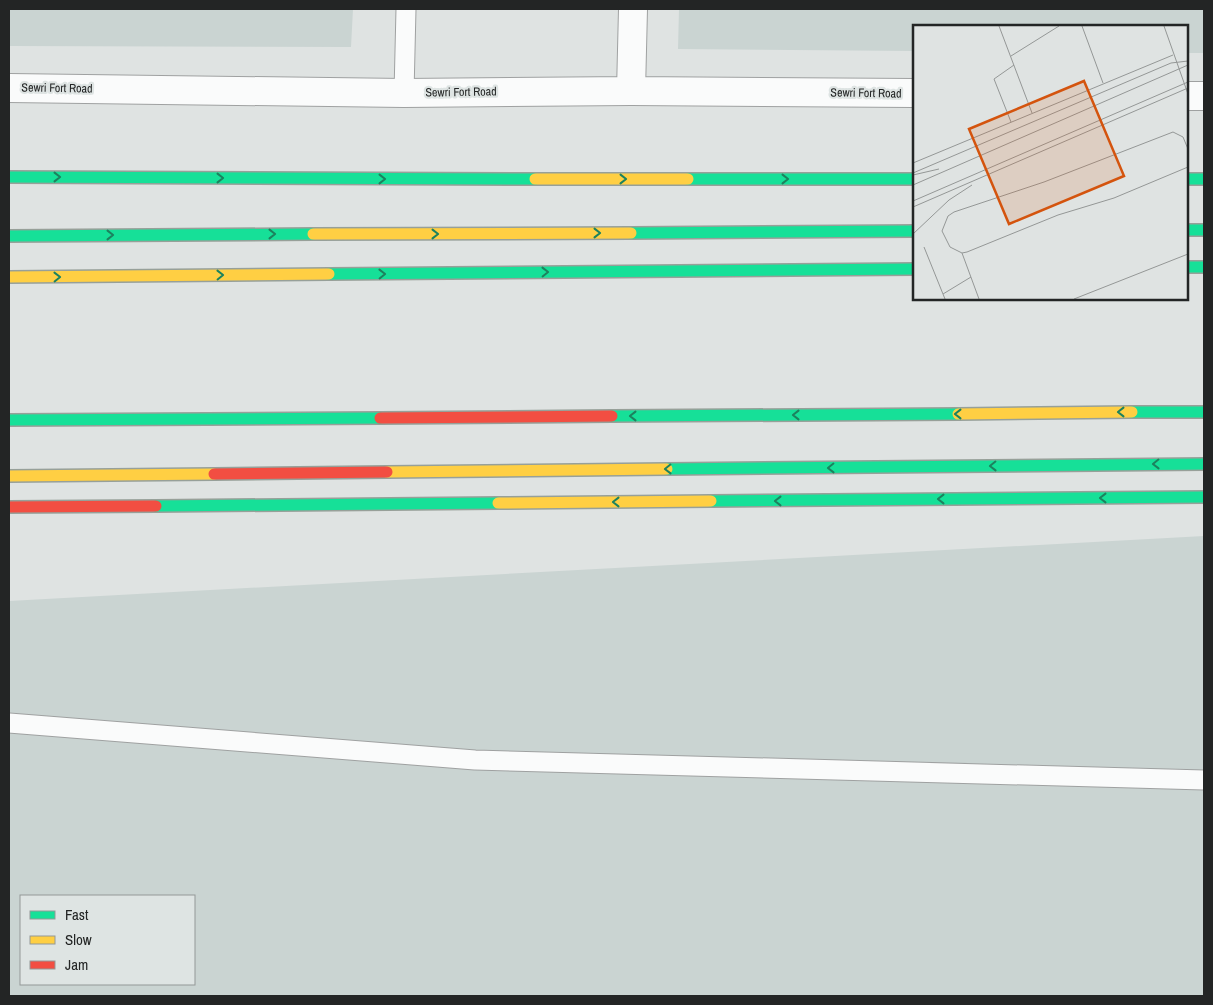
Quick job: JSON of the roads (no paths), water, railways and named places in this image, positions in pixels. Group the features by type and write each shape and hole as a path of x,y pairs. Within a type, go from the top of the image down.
{"highway":[{"path":"9,177 913,179"},
{"path":"1188,179 1204,179"},
{"path":"1188,230 1204,230"},
{"path":"9,236 913,232"},
{"path":"1188,267 1204,267"},
{"path":"9,277 913,269"},
{"path":"9,420 1204,412"},
{"path":"9,476 1204,464"},
{"path":"9,507 1204,497"}],"street":[{"path":"631,90 634,9"},
{"name":"Sewri Fort Road","path":"9,88 404,93 631,90 913,93"},
{"path":"1188,96 1204,96"}],"lane":[{"path":"404,93 406,9"},
{"path":"9,723 475,760 1204,780"}]}
